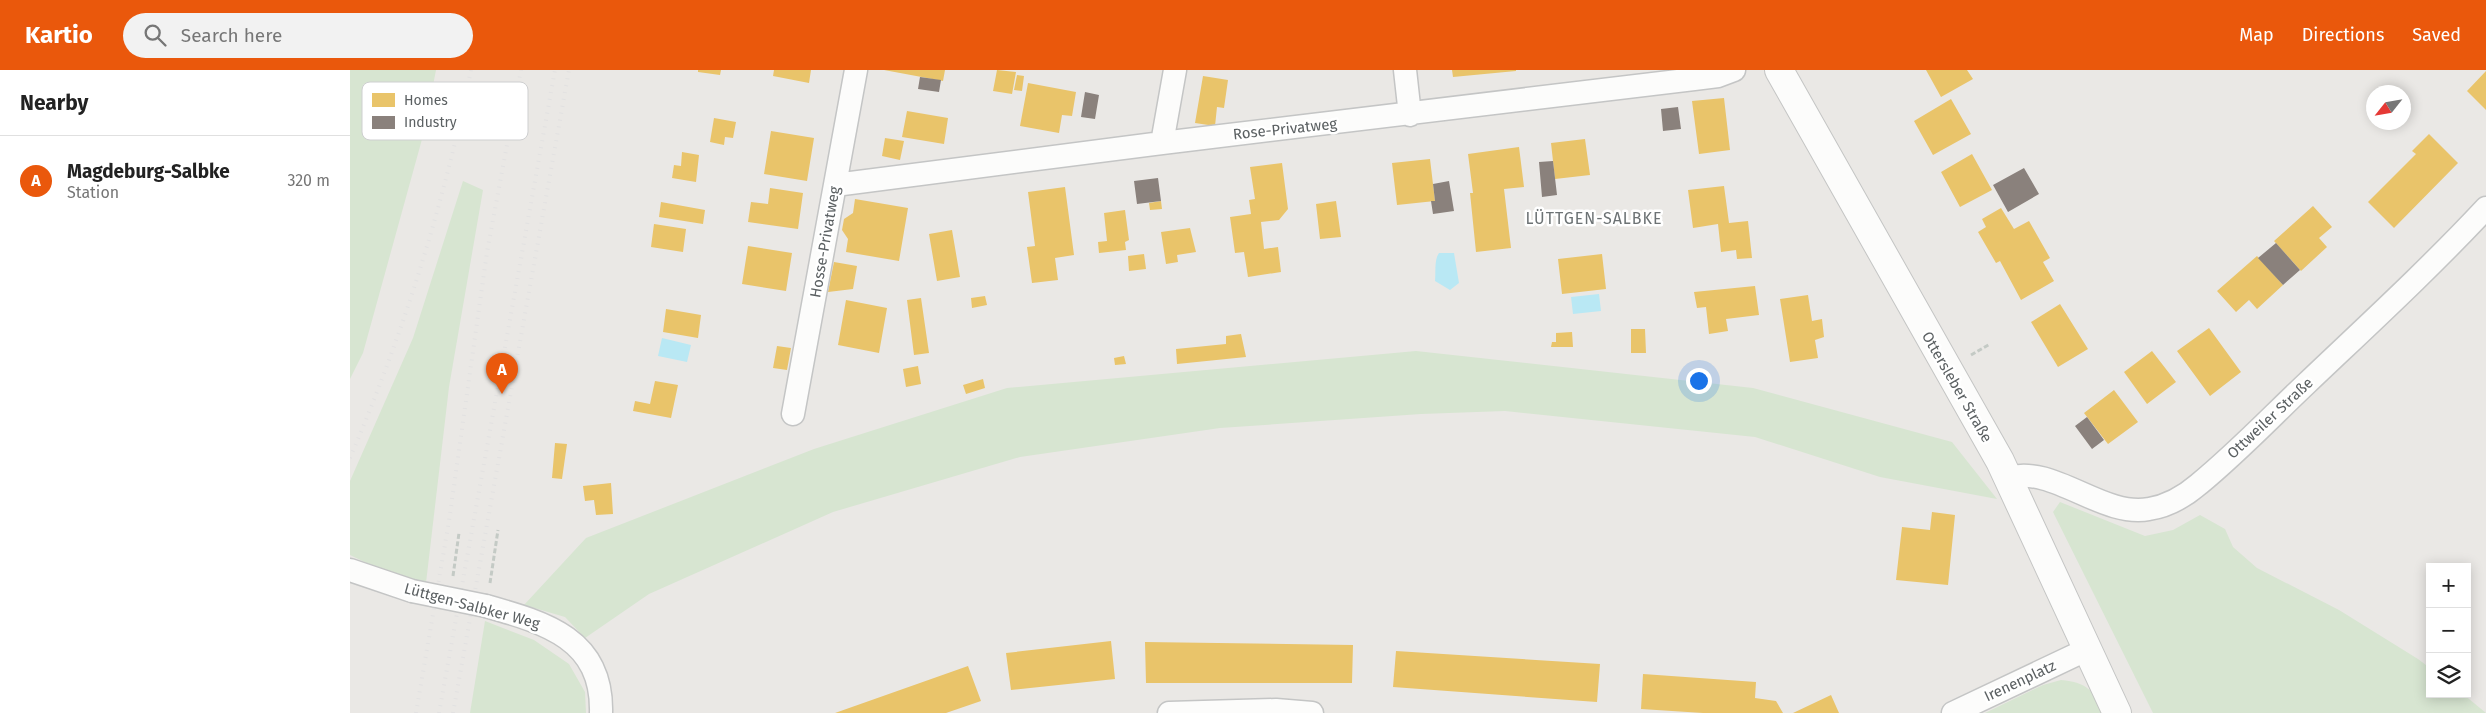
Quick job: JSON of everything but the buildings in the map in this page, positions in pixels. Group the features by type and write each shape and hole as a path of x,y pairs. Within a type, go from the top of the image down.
{"main road":[{"name":"Ottersleber Straße","path":"1779,70 2008,478 2117,713"}],"street":[{"name":"Hosse-Privatweg","path":"793,414 856,70"},
{"path":"1162,143 1175,70"},
{"path":"1405,70 1410,115"},
{"name":"Rose-Privatweg","path":"835,185 1162,143 1410,115 1718,76 1734,70"},
{"name":"Ottweiler Straße","path":"2008,478 2020,474 2037,477 2113,505 2137,511 2161,507 2174,501 2210,475 2369,324 2486,208"},
{"name":"Lüttgen-Salbker Weg","path":"350,570 412,591 486,606 549,626 575,644 584,653 595,672 601,691 601,713"},
{"name":"Irenenplatz","path":"1953,713 2088,649"},
{"path":"1170,713 1276,710 1312,713"}],"path":[{"path":"1982,348 1990,344"},
{"path":"486,606 498,530"},
{"path":"449,599 459,533"}],"green space":[{"path":"350,70 436,70 434,82 362,82 362,140 422,140 363,353 350,379"},
{"path":"463,181 483,190 449,387 426,583 375,567 350,555 350,481 413,338"},
{"path":"1416,351 1753,388 1952,442 1997,499 1880,477 1755,437 1505,411 1421,414 1220,428 1020,457 833,512 649,594 585,638 565,617 524,605 586,538 814,449 1007,388"},
{"path":"2060,502 2145,536 2173,530 2200,515 2225,529 2233,547 2257,568 2339,610 2426,665 2426,698 2468,698 2486,713 2153,713 2053,512"},
{"path":"485,621 534,640 569,664 585,692 586,713 470,713"},
{"path":"2061,680 2083,685 2096,698 2104,713 1985,713 2043,685"}],"water":[{"path":"1439,253 1454,253 1459,283 1450,290 1435,281 1436,263"},
{"path":"1599,294 1601,311 1573,314 1571,297"},
{"path":"662,338 691,345 687,362 658,356"}],"railway":[{"path":"468,82 471,70"},
{"path":"519,82 521,70"},
{"path":"439,713 555,70"},
{"path":"453,713 569,70"},
{"path":"350,458 388,363 421,267 455,140"},
{"path":"416,713 449,521 487,252 508,140"}],"place":[{"name":"Magdeburg-Salbke","path":"502,394"}],"district":[{"name":"LÜTTGEN-SALBKE","path":"1594,218"}]}
